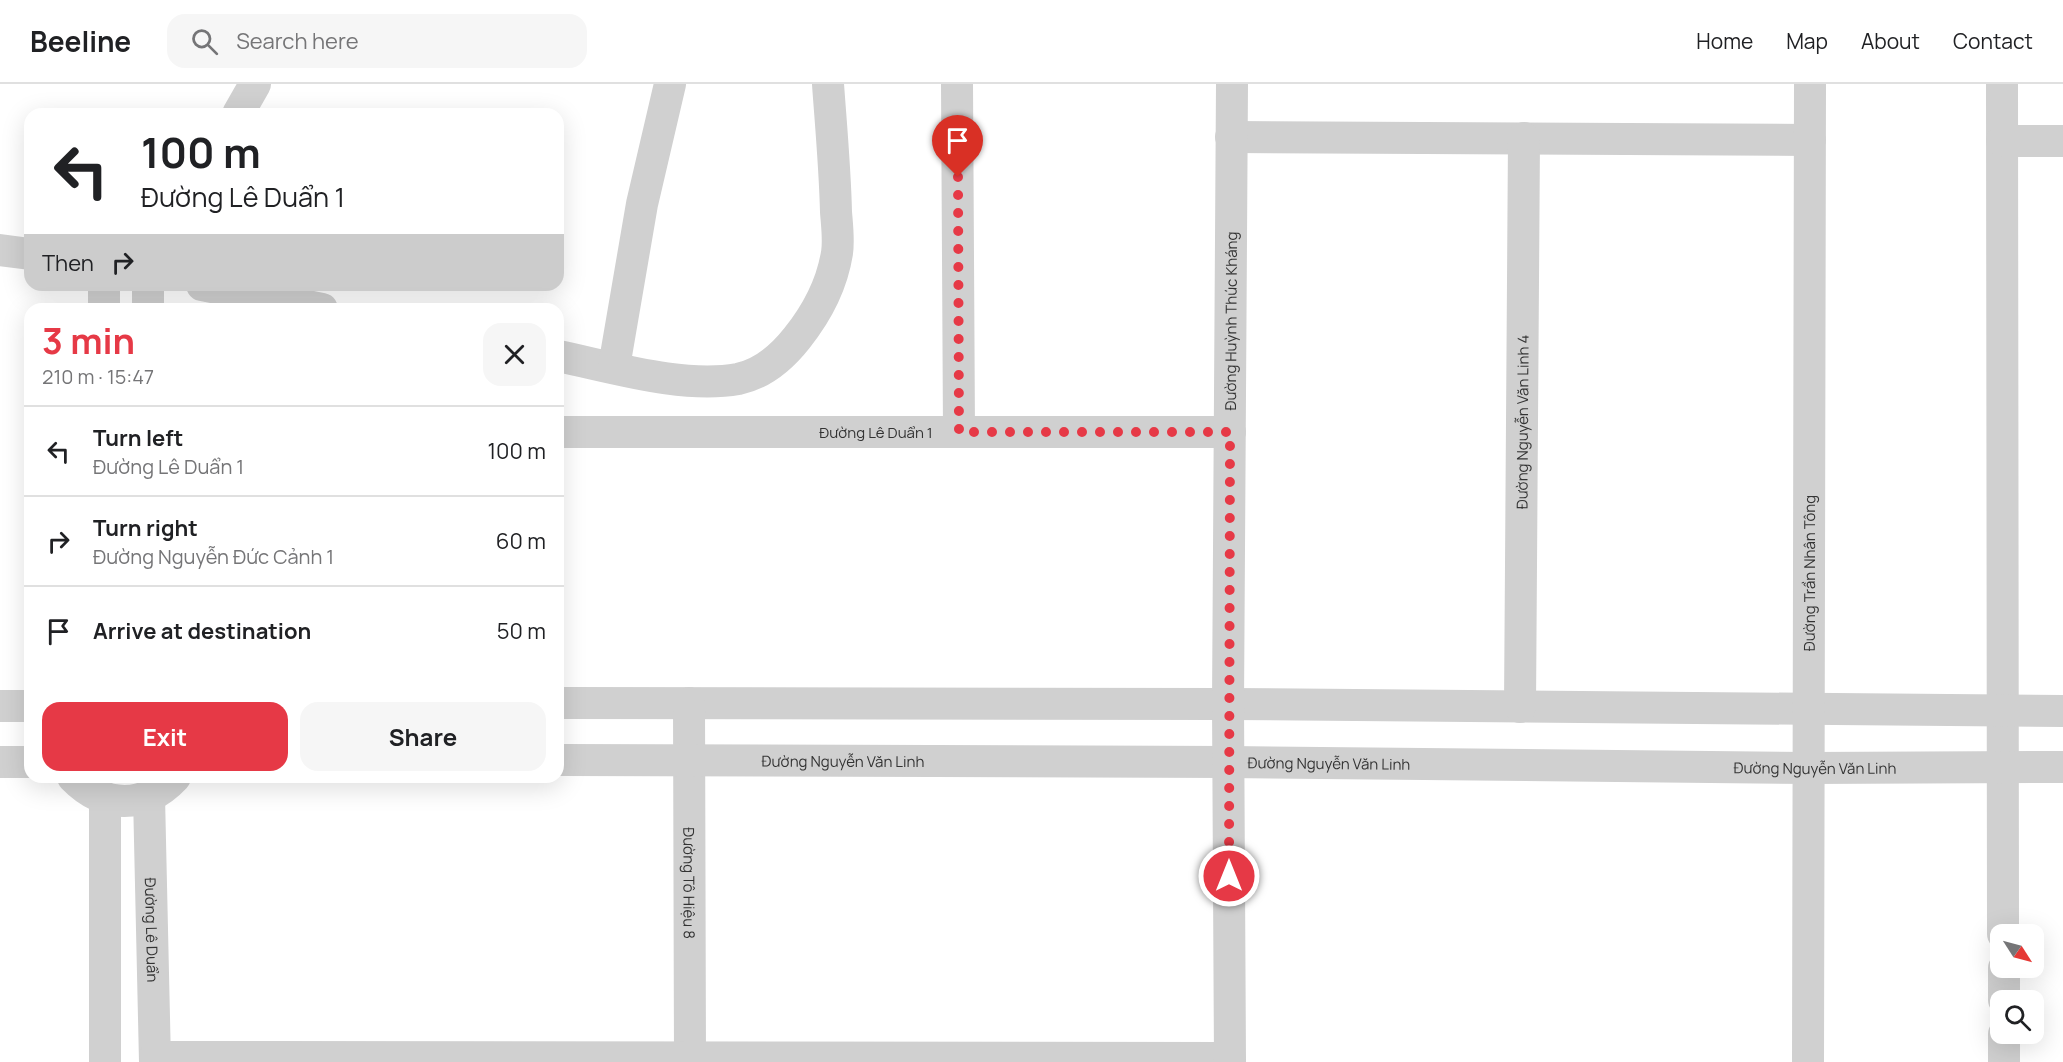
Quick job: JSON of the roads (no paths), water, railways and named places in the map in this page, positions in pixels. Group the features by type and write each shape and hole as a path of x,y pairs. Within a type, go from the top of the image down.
{"street":[{"path":"241,108 255,84"},
{"path":"614,367 642,204 670,84"},
{"path":"564,357 664,378 717,381 740,378 766,368 791,346 810,322 828,288 837,251 836,188 828,84"},
{"path":"957,84 959,432"},
{"name":"Đường Huỳnh Thúc Kháng","path":"1230,1060 1228,704 1232,84"},
{"name":"Đường Trần Nhân Tông","path":"1808,1062 1810,84"},
{"path":"2002,84 2003,924"},
{"path":"1231,137 1810,140"},
{"name":"Đường Nguyễn Văn Linh 4","path":"1520,707 1524,138"},
{"path":"2002,141 2063,141"},
{"path":"0,250 24,253"},
{"path":"232,291 292,303"},
{"name":"Đường Lê Duẩn 1","path":"564,432 1230,432"},
{"name":"Đường Tô Hiệu 8","path":"689,703 690,1060"},
{"path":"564,704 1228,704 2063,711"},
{"path":"0,706 24,706"},
{"name":"Đường Nguyễn Văn Linh","path":"564,760 1229,762 1809,768 2063,767"},
{"path":"0,762 24,762"},
{"path":"80,783 88,790 105,798 120,801 135,801 149,796 170,783"},
{"name":"Đường Lê Duẩn","path":"149,796 155,1059"},
{"path":"105,798 105,1062"},
{"path":"2004,1044 2004,1062"},
{"path":"155,1059 1230,1060"}]}
